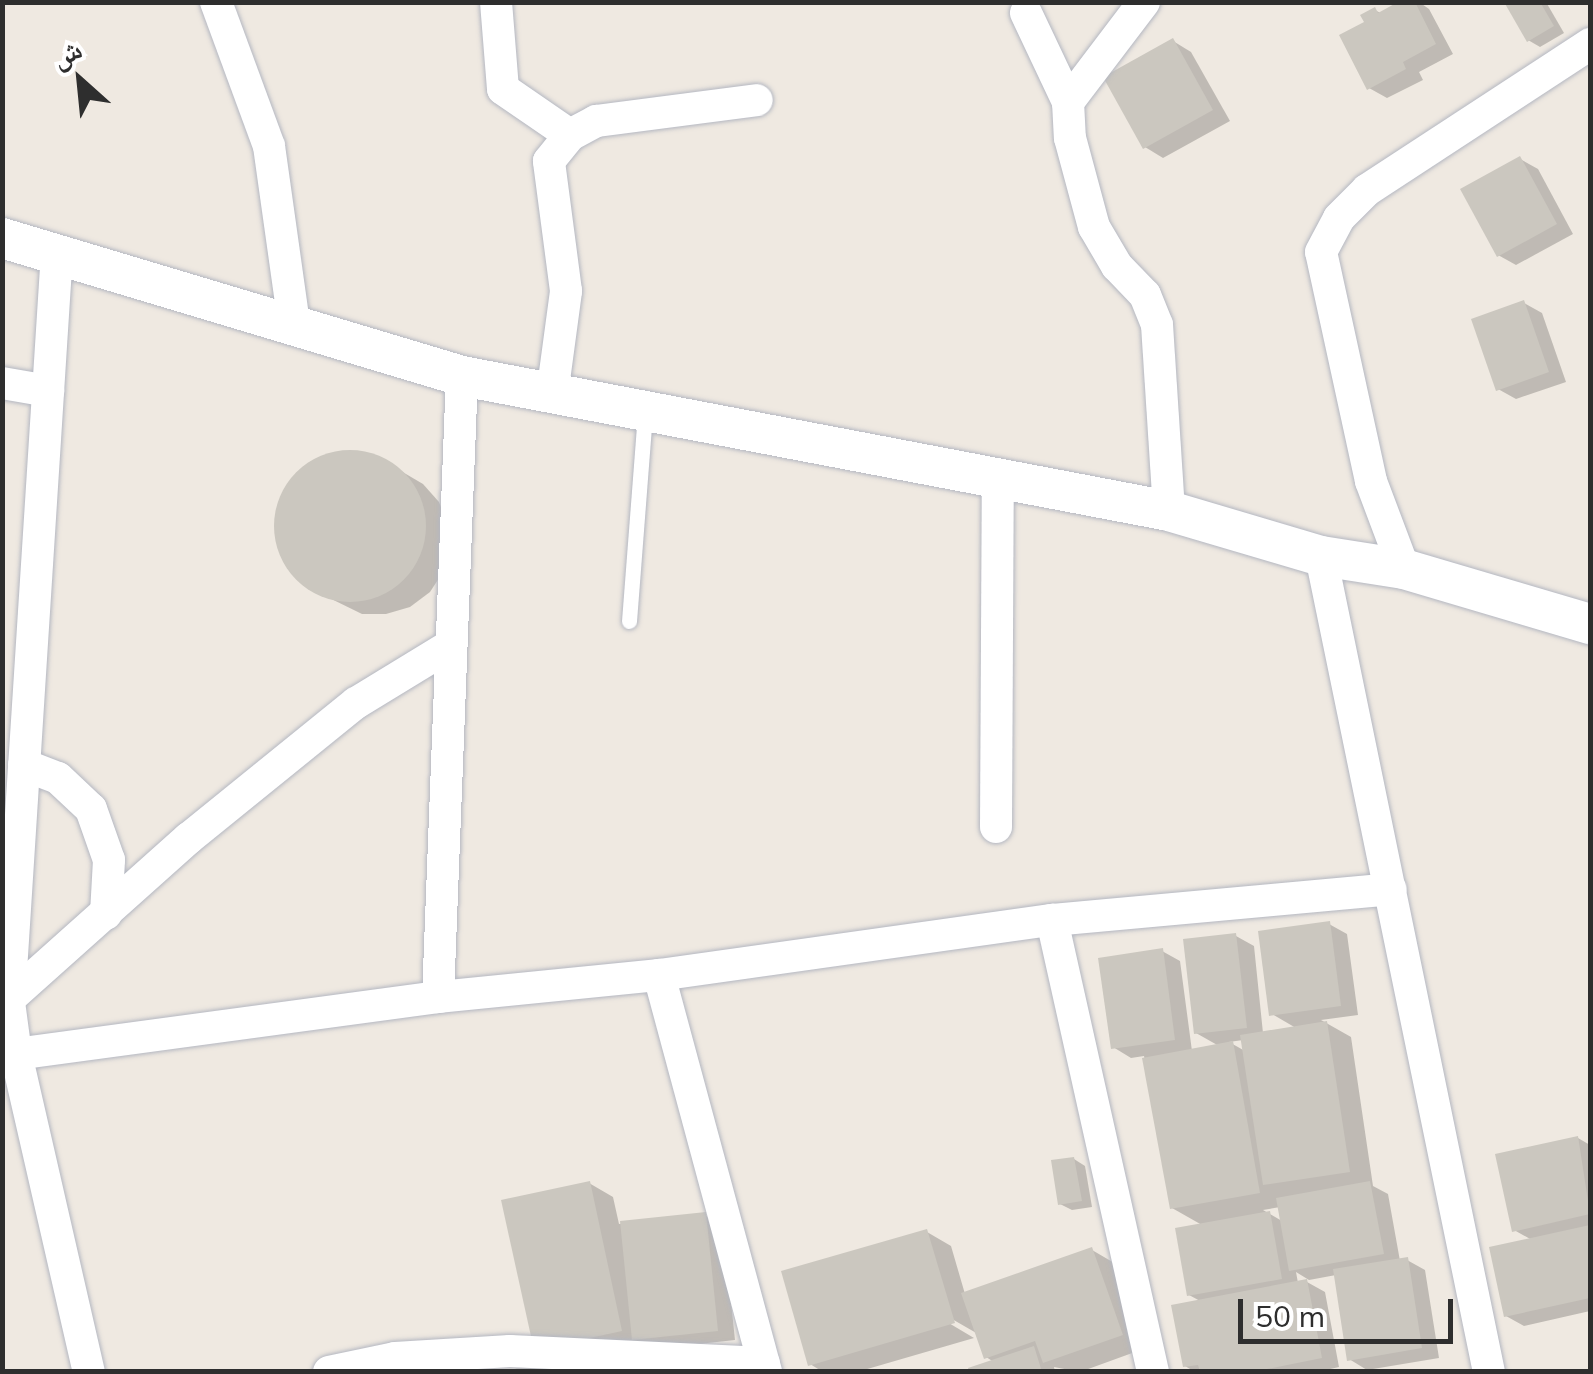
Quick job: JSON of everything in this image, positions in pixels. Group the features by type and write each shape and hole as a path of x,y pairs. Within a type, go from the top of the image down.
{"street":[{"path":"216,2 269,146 294,324"},
{"path":"496,2 502,89 570,134"},
{"path":"1068,102 1144,2"},
{"path":"1026,13 1068,102 1070,138 1094,226 1117,266 1145,295 1156,325 1169,510"},
{"path":"1404,569 1372,480 1321,252 1340,218 1367,190 1590,44"},
{"path":"552,395 566,291 549,161 570,134 596,122 757,100"},
{"path":"2,238 462,376 1169,510 1321,556 1404,569 1590,624"},
{"path":"57,252 6,1003 90,1372"},
{"path":"438,997 462,376"},
{"path":"2,383 48,391"},
{"path":"996,828 998,479"},
{"path":"1321,556 1489,1372"},
{"path":"6,1003 188,838 356,702 452,646"},
{"path":"24,765 58,778 91,809 109,860 106,914"},
{"path":"16,1054 438,997 659,975 1052,920 1390,889"},
{"path":"1052,920 1153,1372"},
{"path":"328,1372 395,1358 510,1351 765,1367 659,975"}],"lane":[{"path":"629,621 645,412"}],"building":[{"path":"1398,2 1415,2 1436,44 1403,62 1406,69 1367,90 1339,35 1364,22 1360,15 1375,7 1378,13"},
{"path":"1504,2 1540,2 1554,26 1527,42"},
{"path":"1173,38 1213,110 1143,149 1103,77"},
{"path":"1520,156 1557,224 1497,257 1460,189"},
{"path":"1524,300 1549,372 1496,391 1471,319"},
{"path":"350,450 379,456 404,472 420,497 426,526 420,555 404,580 379,596 350,602 321,596 296,580 280,555 274,526 280,497 296,472 321,456"},
{"path":"1330,921 1341,1006 1269,1016 1258,931"},
{"path":"1236,933 1247,1028 1194,1034 1183,939"},
{"path":"1163,948 1175,1040 1111,1049 1098,958"},
{"path":"1327,1021 1350,1172 1263,1185 1240,1035"},
{"path":"1233,1041 1260,1193 1170,1209 1142,1058"},
{"path":"1578,1136 1590,1214 1512,1232 1495,1154"},
{"path":"1074,1157 1082,1201 1058,1205 1051,1160"},
{"path":"590,1181 622,1331 534,1350 501,1200"},
{"path":"1370,1181 1384,1254 1289,1271 1276,1198"},
{"path":"1270,1211 1282,1279 1187,1296 1175,1228"},
{"path":"706,1212 718,1331 632,1340 620,1221"},
{"path":"1590,1225 1590,1298 1504,1317 1489,1247"},
{"path":"927,1229 955,1323 808,1366 781,1271"},
{"path":"1092,1247 1123,1335 1043,1363 1035,1341 984,1359 961,1293"},
{"path":"1408,1257 1422,1348 1347,1361 1333,1269"},
{"path":"1307,1279 1322,1358 1252,1372 1200,1372 1198,1365 1183,1367 1171,1305"},
{"path":"1034,1346 1042,1372 969,1372 968,1368"},
{"path":"566,1350 574,1372 509,1372 509,1371"}]}
